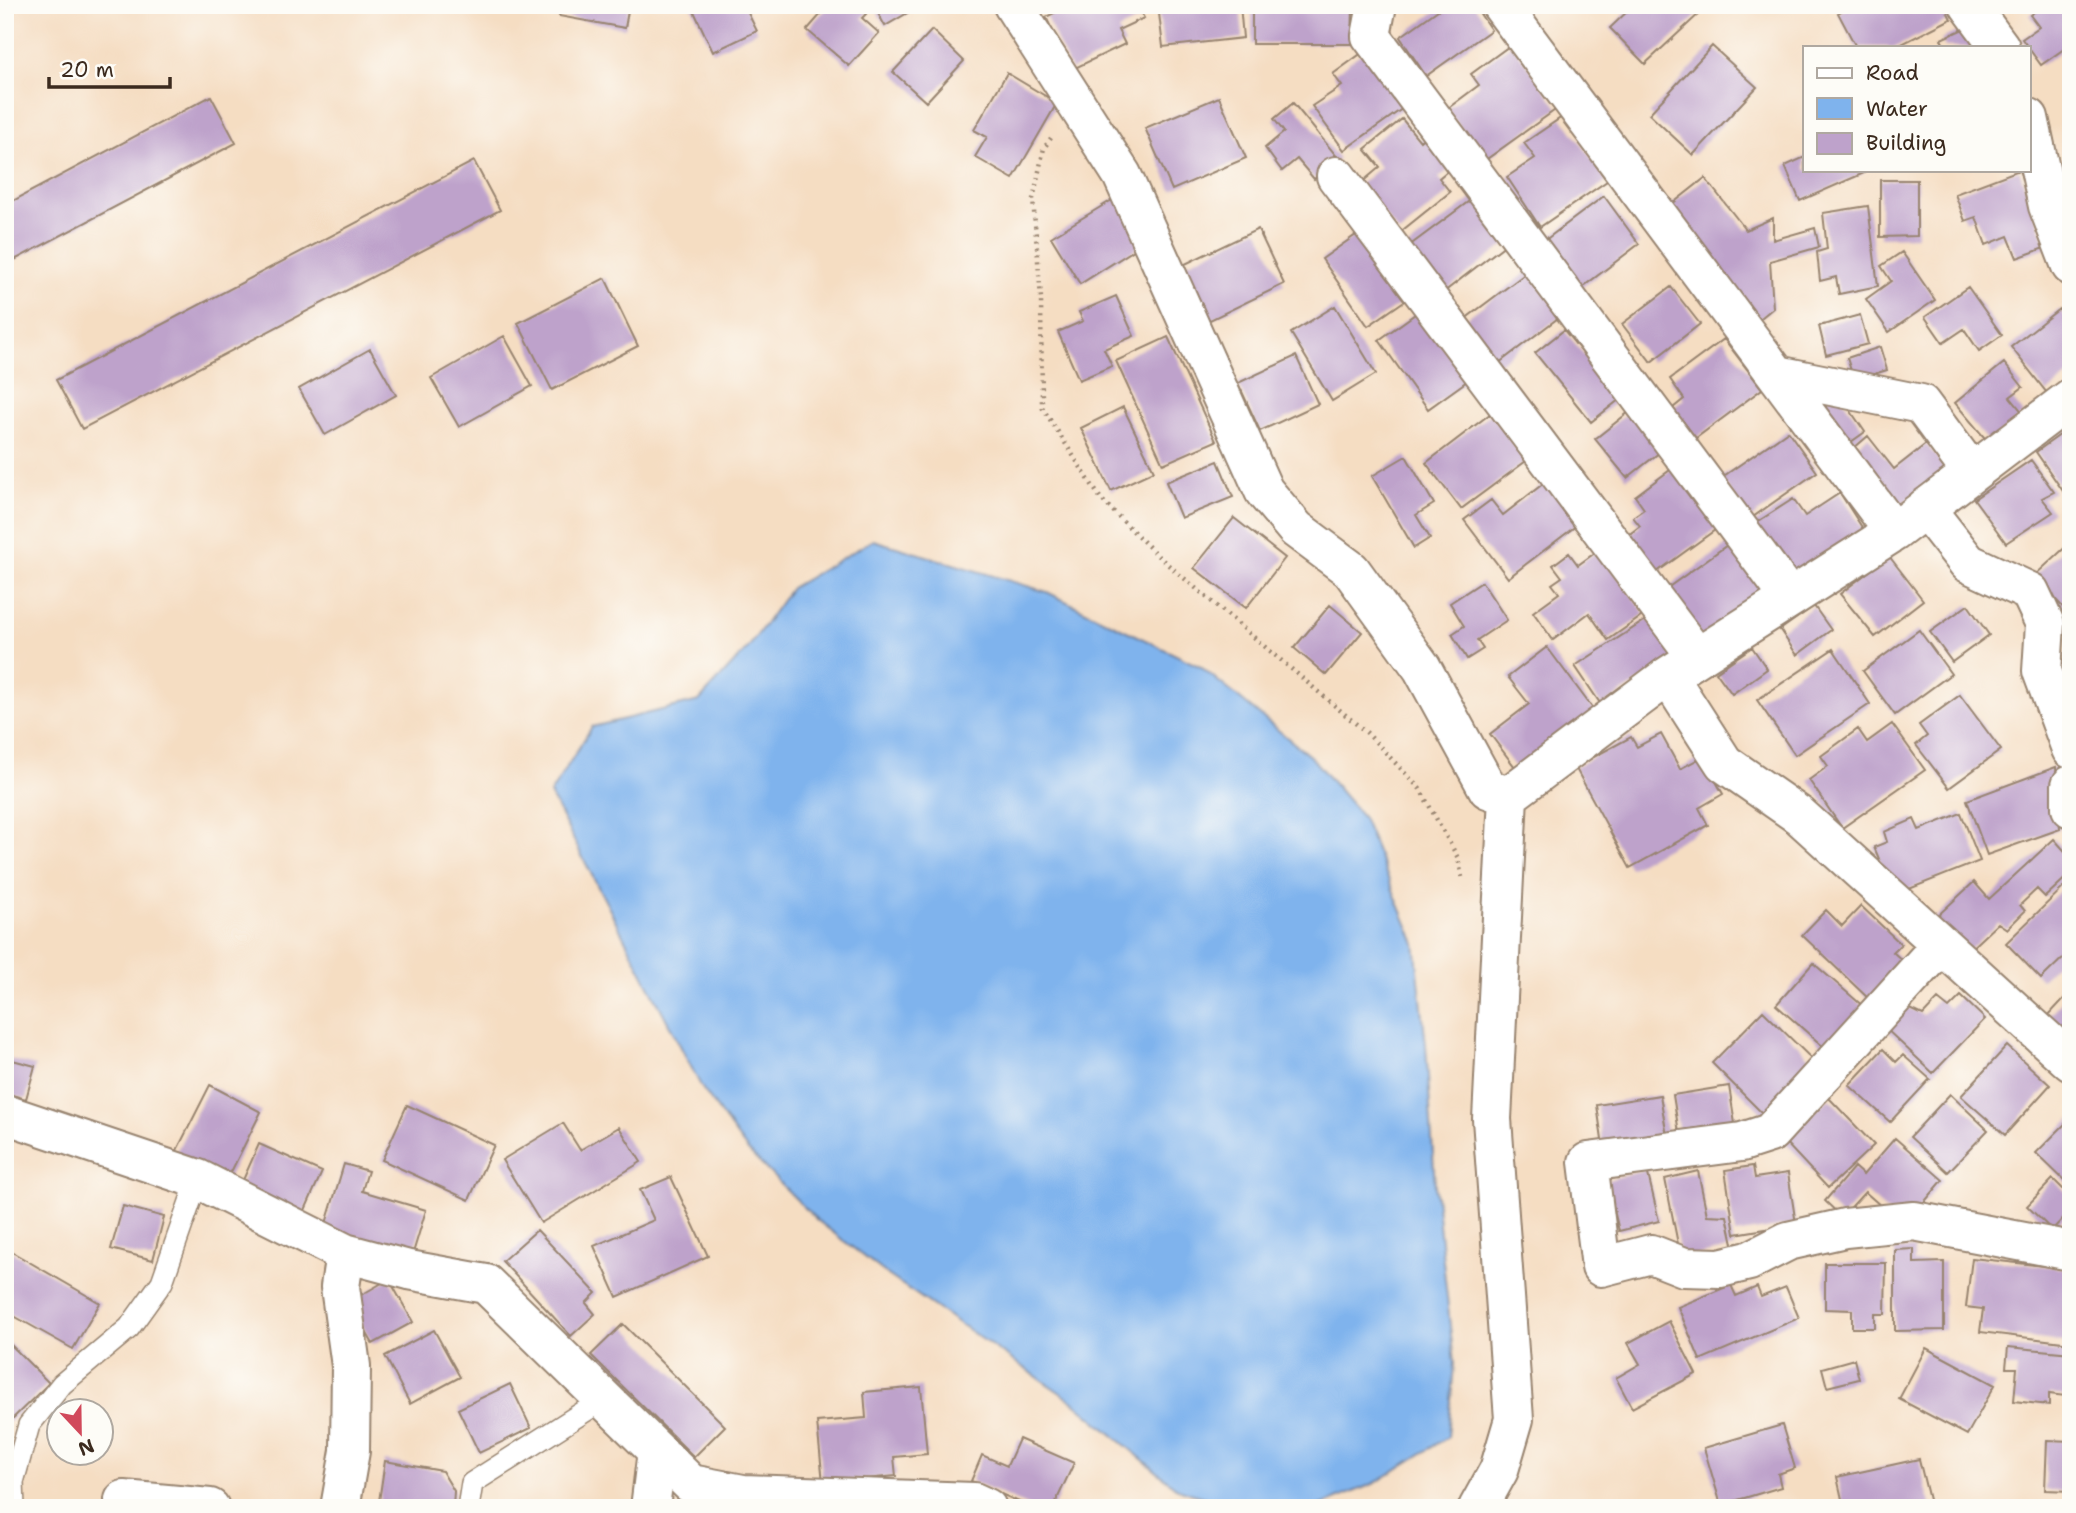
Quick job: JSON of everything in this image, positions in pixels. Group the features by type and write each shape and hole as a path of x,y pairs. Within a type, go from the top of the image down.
{"street":[{"path":"1013,5 1122,175 1264,491 1296,529 1351,570 1423,668 1488,789 1508,796"},
{"path":"1377,5 1371,36 1790,598"},
{"path":"1501,5 1894,532"},
{"path":"1969,5 1999,46"},
{"path":"2030,123 2048,206 2071,266"},
{"path":"1336,176 1683,667 1724,763 1800,816 2071,1062"},
{"path":"1777,374 1921,404 1972,473"},
{"path":"1508,796 1683,667 1894,532 2071,398"},
{"path":"1925,508 1968,563 2030,592 2045,624 2042,671 2071,750"},
{"path":"2071,785 2071,808"},
{"path":"1478,1508 1499,1470 1514,1419 1492,1119 1508,796"},
{"path":"1941,945 1770,1133 1742,1142 1588,1162 1601,1267 1651,1254 1684,1267 1720,1268 1749,1261 1788,1241 1845,1228 1914,1221 2071,1251"},
{"path":"5,1114 198,1179 345,1253 409,1270 486,1284 691,1484 743,1494 926,1505 974,1502 987,1508"},
{"path":"341,1508 350,1451 351,1366 340,1287 345,1253"},
{"path":"650,1508 657,1451"},
{"path":"124,1500 210,1508"}],"lane":[{"path":"14,1508 13,1482 29,1425 62,1384 129,1328 162,1282 198,1179"},
{"path":"468,1508 472,1483 604,1399"}],"path":[{"path":"1074,102 1044,148 1032,199 1041,298 1042,407 1101,499 1159,557 1367,733 1420,789 1458,858 1463,884"}],"water":[{"path":"873,540 1047,592 1201,667 1312,758 1363,818 1415,943 1426,1045 1435,1186 1454,1363 1448,1437 1375,1483 1315,1508 1235,1508 1178,1489 1071,1400 888,1275 817,1220 748,1151 702,1088 550,794 592,727 699,701 748,648 791,588"}],"building":[{"path":"525,5 545,5 544,15 524,13"},
{"path":"561,5 629,5 625,28 559,16"},
{"path":"691,5 744,5 757,31 713,52"},
{"path":"829,5 921,5 885,26 874,6 862,18 879,33 849,66 807,30"},
{"path":"1070,5 1137,5 1144,18 1118,30 1125,44 1071,70 1046,17"},
{"path":"1158,5 1240,5 1243,38 1163,47"},
{"path":"1252,5 1353,5 1352,44 1252,44"},
{"path":"1445,5 1474,5 1491,30 1426,76 1400,37"},
{"path":"1634,5 1695,5 1701,12 1645,64 1610,28"},
{"path":"1852,5 1944,5 1951,19 1898,46 1855,46 1838,13"},
{"path":"2044,5 2068,5 2071,9 2071,44 2041,65 2030,46 2022,39 2039,27 2030,15"},
{"path":"1970,26 1980,46 1944,46 1941,39"},
{"path":"932,30 964,61 926,102 893,72"},
{"path":"1512,44 1558,108 1484,161 1447,109 1479,85 1471,74"},
{"path":"1712,46 1757,87 1693,155 1649,114"},
{"path":"1366,50 1406,106 1344,150 1312,106 1342,86 1333,74"},
{"path":"1007,73 1057,103 1013,179 975,157 987,137 974,130"},
{"path":"211,96 236,143 5,265 5,205"},
{"path":"1219,97 1246,158 1172,190 1145,128"},
{"path":"1293,103 1339,159 1314,179 1297,159 1282,171 1265,148 1284,132 1274,119"},
{"path":"1562,117 1607,181 1540,227 1507,177 1535,158 1524,143"},
{"path":"1402,119 1420,141 1427,135 1452,167 1439,178 1450,192 1399,233 1360,184 1380,167 1365,149"},
{"path":"1803,158 1803,172 1864,173 1800,201 1785,166"},
{"path":"474,161 500,210 82,429 56,380"},
{"path":"2020,172 2047,247 2017,258 2008,236 1986,245 1976,217 1965,221 1955,194"},
{"path":"1705,178 1746,230 1773,218 1773,240 1815,228 1819,247 1770,261 1773,308 1756,322 1667,208"},
{"path":"1880,180 1917,180 1917,236 1880,237"},
{"path":"1476,196 1510,241 1440,295 1405,249"},
{"path":"1604,196 1639,244 1576,292 1540,244"},
{"path":"1117,197 1145,243 1080,284 1051,237"},
{"path":"1868,206 1878,286 1839,294 1836,277 1820,281 1817,252 1827,249 1823,213"},
{"path":"1258,229 1284,284 1208,321 1181,266"},
{"path":"1363,230 1410,297 1368,326 1322,259"},
{"path":"1902,252 1935,300 1889,332 1866,299 1891,281 1881,266"},
{"path":"1529,271 1562,315 1495,366 1461,322"},
{"path":"605,278 638,346 552,390 518,323"},
{"path":"1671,287 1700,324 1651,362 1622,324"},
{"path":"1968,287 2002,335 1979,351 1964,329 1943,343 1925,317"},
{"path":"1116,296 1134,336 1104,349 1112,366 1079,380 1058,332 1083,321 1079,312"},
{"path":"1335,306 1376,374 1332,401 1291,333"},
{"path":"2059,309 2071,324 2071,374 2047,393 2011,347"},
{"path":"1418,312 1467,381 1428,409 1379,340"},
{"path":"1860,315 1868,344 1826,355 1819,326"},
{"path":"1564,330 1620,399 1591,422 1535,353"},
{"path":"504,336 532,386 459,427 431,378"},
{"path":"1168,337 1216,441 1163,464 1116,361"},
{"path":"1724,339 1762,389 1696,438 1673,408 1684,399 1670,379"},
{"path":"1880,347 1887,370 1854,380 1847,358"},
{"path":"370,349 396,395 325,435 299,389"},
{"path":"1296,356 1318,404 1260,431 1238,383"},
{"path":"2004,363 2023,387 2010,397 2024,414 1989,443 1955,403"},
{"path":"1837,391 1865,432 1841,449 1813,407"},
{"path":"1123,407 1154,471 1111,491 1081,428"},
{"path":"1629,412 1660,452 1627,478 1595,439"},
{"path":"1490,414 1526,461 1461,509 1426,463"},
{"path":"2071,427 2071,485 2063,491 2036,452"},
{"path":"1788,431 1817,472 1750,519 1721,478"},
{"path":"1868,436 1894,469 1926,444 1946,469 1891,512 1846,455"},
{"path":"1406,456 1434,504 1416,515 1430,538 1414,548 1372,476"},
{"path":"2031,460 2054,492 2042,498 2053,512 2006,543 1974,499"},
{"path":"1218,461 1233,497 1181,518 1166,482"},
{"path":"1681,462 1726,522 1650,577 1622,540 1640,526 1633,517 1644,509 1635,496"},
{"path":"1548,480 1581,522 1508,578 1464,520 1491,500 1503,515"},
{"path":"1840,493 1863,529 1788,577 1754,524 1793,499 1805,516"},
{"path":"1234,518 1285,558 1246,608 1194,568"},
{"path":"2071,542 2071,616 2034,576"},
{"path":"1730,543 1767,594 1704,640 1666,589"},
{"path":"1599,550 1645,614 1608,640 1589,613 1553,640 1533,612 1559,593 1552,584 1562,577 1553,565 1569,553 1578,565"},
{"path":"1889,556 1923,600 1875,637 1840,594"},
{"path":"1482,582 1507,620 1477,640 1483,649 1467,659 1452,634 1464,626 1450,603"},
{"path":"1330,605 1362,632 1326,675 1294,648"},
{"path":"1968,605 1989,635 1952,662 1930,632"},
{"path":"1814,606 1831,630 1797,655 1780,630"},
{"path":"1649,618 1675,658 1602,706 1575,666"},
{"path":"1919,630 1951,674 1895,715 1863,671"},
{"path":"1547,647 1599,717 1521,775 1490,734 1529,704 1508,677"},
{"path":"1752,647 1767,669 1732,694 1716,672"},
{"path":"1833,649 1870,704 1795,755 1757,700"},
{"path":"2071,663 2071,693 2070,693 2061,666"},
{"path":"1960,695 2001,750 1949,788 1916,745 1927,736 1919,725"},
{"path":"1892,724 1925,770 1842,828 1809,780 1828,766 1821,756 1858,729 1867,742"},
{"path":"1661,734 1680,769 1702,757 1723,794 1699,808 1708,825 1630,868 1575,767 1631,737 1637,747"},
{"path":"2056,767 2060,829 1987,855 1967,800"},
{"path":"1961,813 1980,861 1894,895 1874,847 1887,842 1884,832 1914,819 1919,830"},
{"path":"2054,839 2071,858 2071,873 2045,897 2037,889 2020,905 2025,911 2007,929 1998,923 1966,953 1934,919 1974,882 1989,899"},
{"path":"2071,880 2071,950 2041,979 2006,943"},
{"path":"1861,906 1901,944 1893,952 1905,963 1870,1000 1802,935 1826,910 1842,926"},
{"path":"1813,963 1864,1007 1826,1049 1776,1005"},
{"path":"2071,991 2071,1039 2047,1017"},
{"path":"1961,996 1985,1019 1933,1073 1884,1027 1904,1006 1923,1015 1938,999 1949,1008"},
{"path":"1763,1011 1818,1065 1766,1117 1712,1063"},
{"path":"2007,1046 2050,1085 2005,1135 1961,1096"},
{"path":"1883,1049 1896,1062 1903,1055 1930,1079 1890,1122 1849,1085"},
{"path":"5,1058 35,1066 26,1099 5,1093"},
{"path":"210,1085 261,1112 225,1184 173,1158"},
{"path":"1729,1086 1736,1130 1680,1139 1673,1095"},
{"path":"1950,1094 1988,1130 1948,1172 1910,1137"},
{"path":"1660,1095 1667,1136 1603,1147 1597,1105"},
{"path":"1829,1098 1874,1145 1828,1188 1784,1141"},
{"path":"407,1105 494,1145 469,1200 382,1160"},
{"path":"2071,1118 2071,1187 2036,1153"},
{"path":"563,1123 580,1150 619,1127 641,1162 541,1223 502,1160"},
{"path":"1895,1138 1943,1180 1915,1213 1889,1213 1865,1192 1842,1217 1825,1201 1854,1167 1863,1175"},
{"path":"259,1144 322,1172 302,1217 239,1189"},
{"path":"344,1164 368,1171 362,1191 426,1210 413,1253 325,1227"},
{"path":"1753,1166 1755,1178 1788,1173 1796,1224 1735,1234 1725,1170"},
{"path":"1647,1170 1659,1221 1619,1231 1607,1180"},
{"path":"1698,1171 1707,1215 1727,1216 1734,1248 1681,1259 1665,1179"},
{"path":"671,1177 708,1256 617,1297 594,1246 654,1220 640,1190"},
{"path":"2053,1179 2071,1197 2071,1210 2052,1230 2027,1206"},
{"path":"123,1206 164,1217 153,1260 111,1249"},
{"path":"537,1230 596,1293 586,1303 595,1314 571,1336 502,1261"},
{"path":"5,1248 100,1303 73,1349 5,1311"},
{"path":"1914,1249 1914,1263 1944,1262 1944,1330 1895,1331 1895,1250"},
{"path":"1972,1258 2071,1269 2071,1343 1980,1332 1983,1309 1966,1307"},
{"path":"1825,1263 1886,1263 1885,1314 1875,1314 1875,1328 1852,1328 1852,1310 1825,1309"},
{"path":"389,1279 413,1322 373,1344 349,1302"},
{"path":"1731,1285 1736,1296 1757,1287 1761,1297 1786,1287 1799,1318 1700,1360 1678,1307"},
{"path":"1669,1321 1696,1374 1632,1408 1616,1378 1640,1364 1628,1343"},
{"path":"623,1324 725,1426 694,1457 591,1355"},
{"path":"434,1330 460,1377 410,1404 385,1356"},
{"path":"5,1339 49,1383 5,1426"},
{"path":"2008,1347 2071,1353 2071,1379 2067,1379 2065,1396 2049,1394 2049,1405 2014,1401 2017,1368 2006,1368"},
{"path":"1926,1348 1995,1385 1967,1435 1899,1399"},
{"path":"1854,1359 1859,1379 1827,1387 1822,1368"},
{"path":"510,1384 531,1428 479,1453 458,1409"},
{"path":"921,1387 927,1454 894,1457 896,1476 823,1483 817,1422 866,1418 864,1392"},
{"path":"1782,1425 1795,1468 1778,1474 1781,1487 1721,1505 1704,1448"},
{"path":"1019,1439 1074,1463 1053,1508 1033,1508 971,1481 982,1455 1007,1466"},
{"path":"2047,1440 2071,1441 2071,1491 2045,1490"},
{"path":"1919,1459 1931,1508 1844,1508 1837,1477"},
{"path":"385,1461 442,1471 454,1491 453,1508 378,1508"}]}
